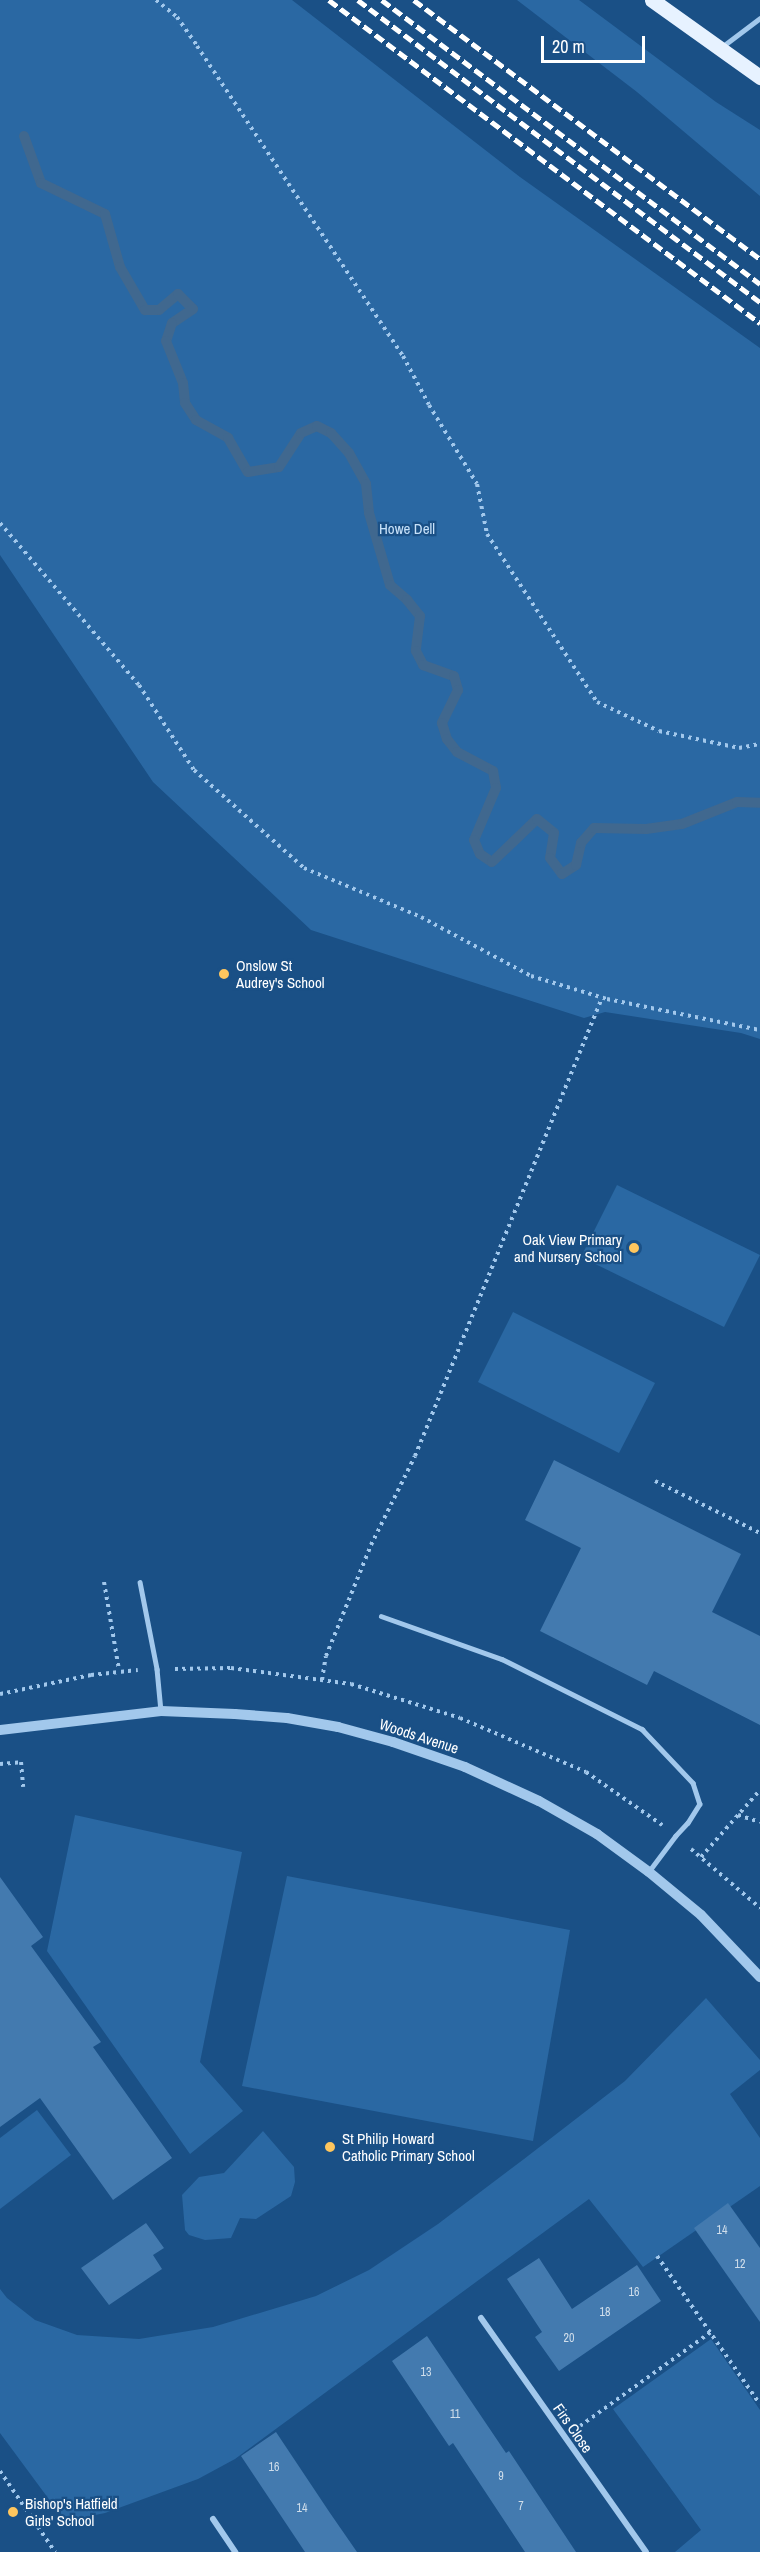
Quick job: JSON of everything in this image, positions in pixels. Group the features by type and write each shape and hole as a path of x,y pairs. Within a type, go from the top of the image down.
{"main road":[{"path":"652,0 719,50 760,77"}],"street":[{"name":"Woods Avenue","path":"0,1730 161,1712 287,1718 339,1727 393,1742 465,1767 539,1801 597,1834 649,1872 701,1915 760,1977"},
{"name":"Firs Close","path":"481,2318 646,2552"},
{"path":"213,2519 235,2552"}],"lane":[{"path":"719,50 760,18"},
{"path":"140,1582 157,1669 161,1712"},
{"path":"381,1616 502,1659 642,1729 693,1783 700,1804 649,1872"}],"path":[{"path":"156,0 177,17 403,356 429,405 477,484 488,534 597,702 659,731 738,748 760,744"},
{"path":"0,523 139,685 194,770 304,868 421,916 531,976 603,998 760,1030"},
{"path":"322,1680 326,1656 370,1545 414,1456 603,998"},
{"path":"655,1481 760,1533"},
{"path":"104,1582 119,1670"},
{"path":"2,1764 21,1762 23,1787"},
{"path":"700,1857 760,1790"},
{"path":"738,1815 760,1822"},
{"path":"676,1836 760,1908"},
{"path":"657,2256 760,2404"},
{"path":"565,2438 711,2332"},
{"path":"0,2471 55,2552"}],"green space":[{"name":"Howe Dell","path":"0,0 292,0 520,177 760,348 760,1039 741,1033 605,1012 584,1018 311,930 153,782 0,555"},
{"path":"517,0 579,0 716,102 760,130 760,196 637,92"},
{"path":"617,1185 760,1255 724,1327 581,1257"},
{"path":"513,1312 655,1383 619,1453 478,1382"},
{"path":"75,1815 242,1852 200,2062 243,2111 190,2154 47,1951"},
{"path":"287,1876 570,1930 533,2141 242,2086"},
{"path":"706,1998 760,2060 760,2070 730,2094 760,2138 760,2186 643,2267 589,2199 235,2459 198,2479 105,2513 65,2521 0,2433 0,2289 7,2298 35,2320 77,2335 139,2339 213,2327 316,2296 369,2270 438,2224 524,2159 625,2081"},
{"path":"37,2110 71,2155 0,2209 0,2138"},
{"path":"263,2131 294,2167 295,2182 291,2196 256,2219 240,2218 231,2238 205,2240 189,2235 185,2230 182,2195 199,2177 224,2173"},
{"path":"711,2339 760,2410 760,2552 675,2552 701,2530 613,2409"}],"building":[{"path":"554,1460 741,1554 712,1612 760,1636 760,1725 654,1671 647,1685 540,1631 581,1548 525,1520"},
{"path":"0,1877 43,1937 31,1946 101,2042 93,2047 172,2158 113,2200 40,2098 0,2127"},
{"path":"728,2203 760,2248 760,2322 694,2228"},
{"path":"146,2223 164,2248 153,2255 162,2269 109,2305 81,2268"},
{"path":"539,2258 572,2309 637,2265 661,2301 559,2371 535,2337 542,2332 507,2279"},
{"path":"427,2336 506,2453 509,2451 576,2552 525,2552 453,2443 449,2446 392,2361"},
{"path":"276,2432 357,2552 305,2552 241,2456"}],"waterway":[{"path":"24,136 41,183 105,214 120,267 145,310 159,310 178,294 193,309 172,323 166,341 183,383 185,403 196,420 228,438 248,472 279,467 301,433 317,426 331,433 349,453 366,484 369,513 390,585 420,616 416,651 423,665 454,676 458,690 442,723 447,739 457,752 493,771 496,788 474,840 480,854 492,862 537,819 554,833 550,858 562,874 576,865 581,843 594,828 646,829 682,824 737,802 760,803"}],"railway":[{"path":"329,0 760,323"},
{"path":"358,0 760,302"},
{"path":"382,0 760,284"},
{"path":"414,0 760,259"}],"place":[{"name":"Onslow St Audrey's School","path":"224,974"},
{"name":"Oak View Primary and Nursery School","path":"634,1248"},
{"name":"St Philip Howard Catholic Primary School","path":"330,2147"},
{"name":"Bishop's Hatfield Girls' School","path":"13,2512"}]}
